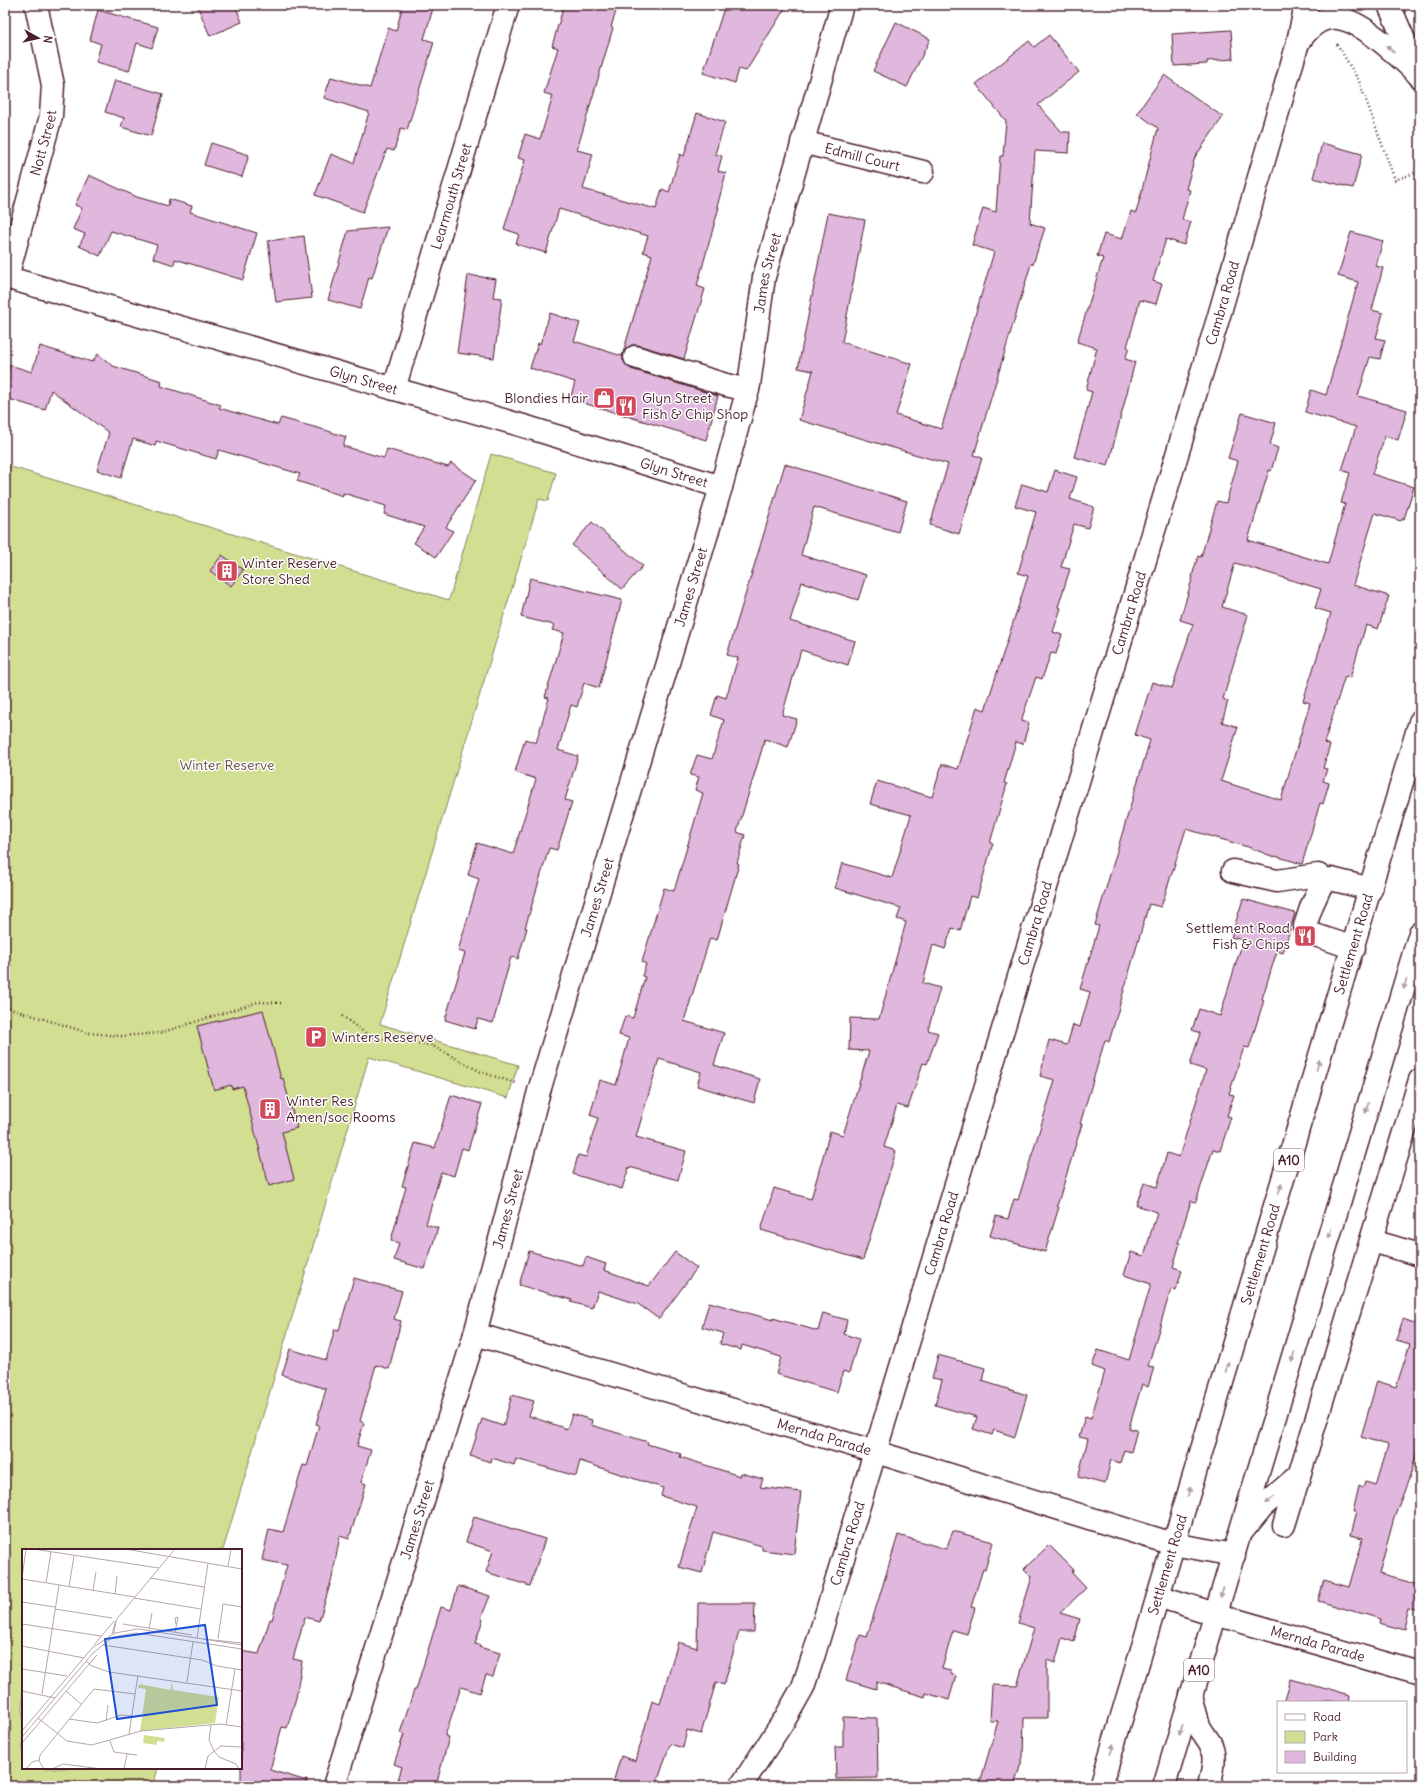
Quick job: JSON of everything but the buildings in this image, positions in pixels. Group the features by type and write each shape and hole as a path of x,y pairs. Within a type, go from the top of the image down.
{"main road":[{"name":"Nott Street","path":"6,277 51,116 52,85 36,5"},
{"name":"Learmouth Street","path":"394,388 508,5"},
{"name":"James Street","path":"334,1786 475,1334 539,1091 721,487 748,390 764,276 842,5"},
{"name":"Cambra Road","path":"741,1786 786,1717 803,1687 876,1452 1216,327 1297,46 1306,5"},
{"path":"1389,5 1420,76"},
{"name":"Cambra Road","path":"1297,46 1313,26 1322,20 1331,18"},
{"path":"1331,18 1346,20 1361,28 1388,46 1420,76"},
{"name":"Edmill Court","path":"802,142 923,172"},
{"name":"Glyn Street","path":"6,277 527,427 721,487"},
{"path":"635,358 748,390"},
{"name":"Settlement Road","path":"1101,1786 1354,948 1420,722"},
{"path":"1233,871 1277,881 1318,875 1327,881"},
{"path":"1354,948 1309,933 1305,926 1312,904 1322,884 1327,881 1331,879 1371,889"},
{"name":"A10","path":"1164,1786 1420,933"},
{"path":"1284,1525 1420,1080"},
{"path":"1372,1241 1420,1255"},
{"name":"Mernda Parade","path":"475,1334 876,1452 1173,1544 1234,1555"},
{"path":"1240,1534 1262,1508 1300,1474"},
{"name":"Mernda Parade","path":"1158,1596 1420,1673"},
{"path":"1191,1695 1200,1727 1210,1744 1213,1753 1209,1786"}],"path":[{"path":"1331,18 1330,32 1359,81 1395,180 1420,171"},
{"path":"5,1008 89,1033 121,1036 160,1033 258,1002 283,1003"},
{"path":"342,1016 372,1038 431,1045 481,1072 539,1091"}],"green space":[{"name":"Winter Reserve","path":"491,454 556,473 548,501 539,499 380,1024 518,1065 508,1098 369,1057 223,1549 22,1549 22,1769 158,1769 153,1786 5,1786 5,465 449,600"}],"place":[{"name":"Blondies Hair","path":"604,398"},
{"name":"Glyn Street Fish & Chip Shop","path":"626,406"},
{"name":"Winter Reserve Store Shed","path":"227,571"},
{"name":"Settlement Road Fish & Chips","path":"1305,936"},
{"name":"Winters Reserve","path":"316,1037"},
{"name":"Winter Res Amen/soc Rooms","path":"270,1109"}]}
